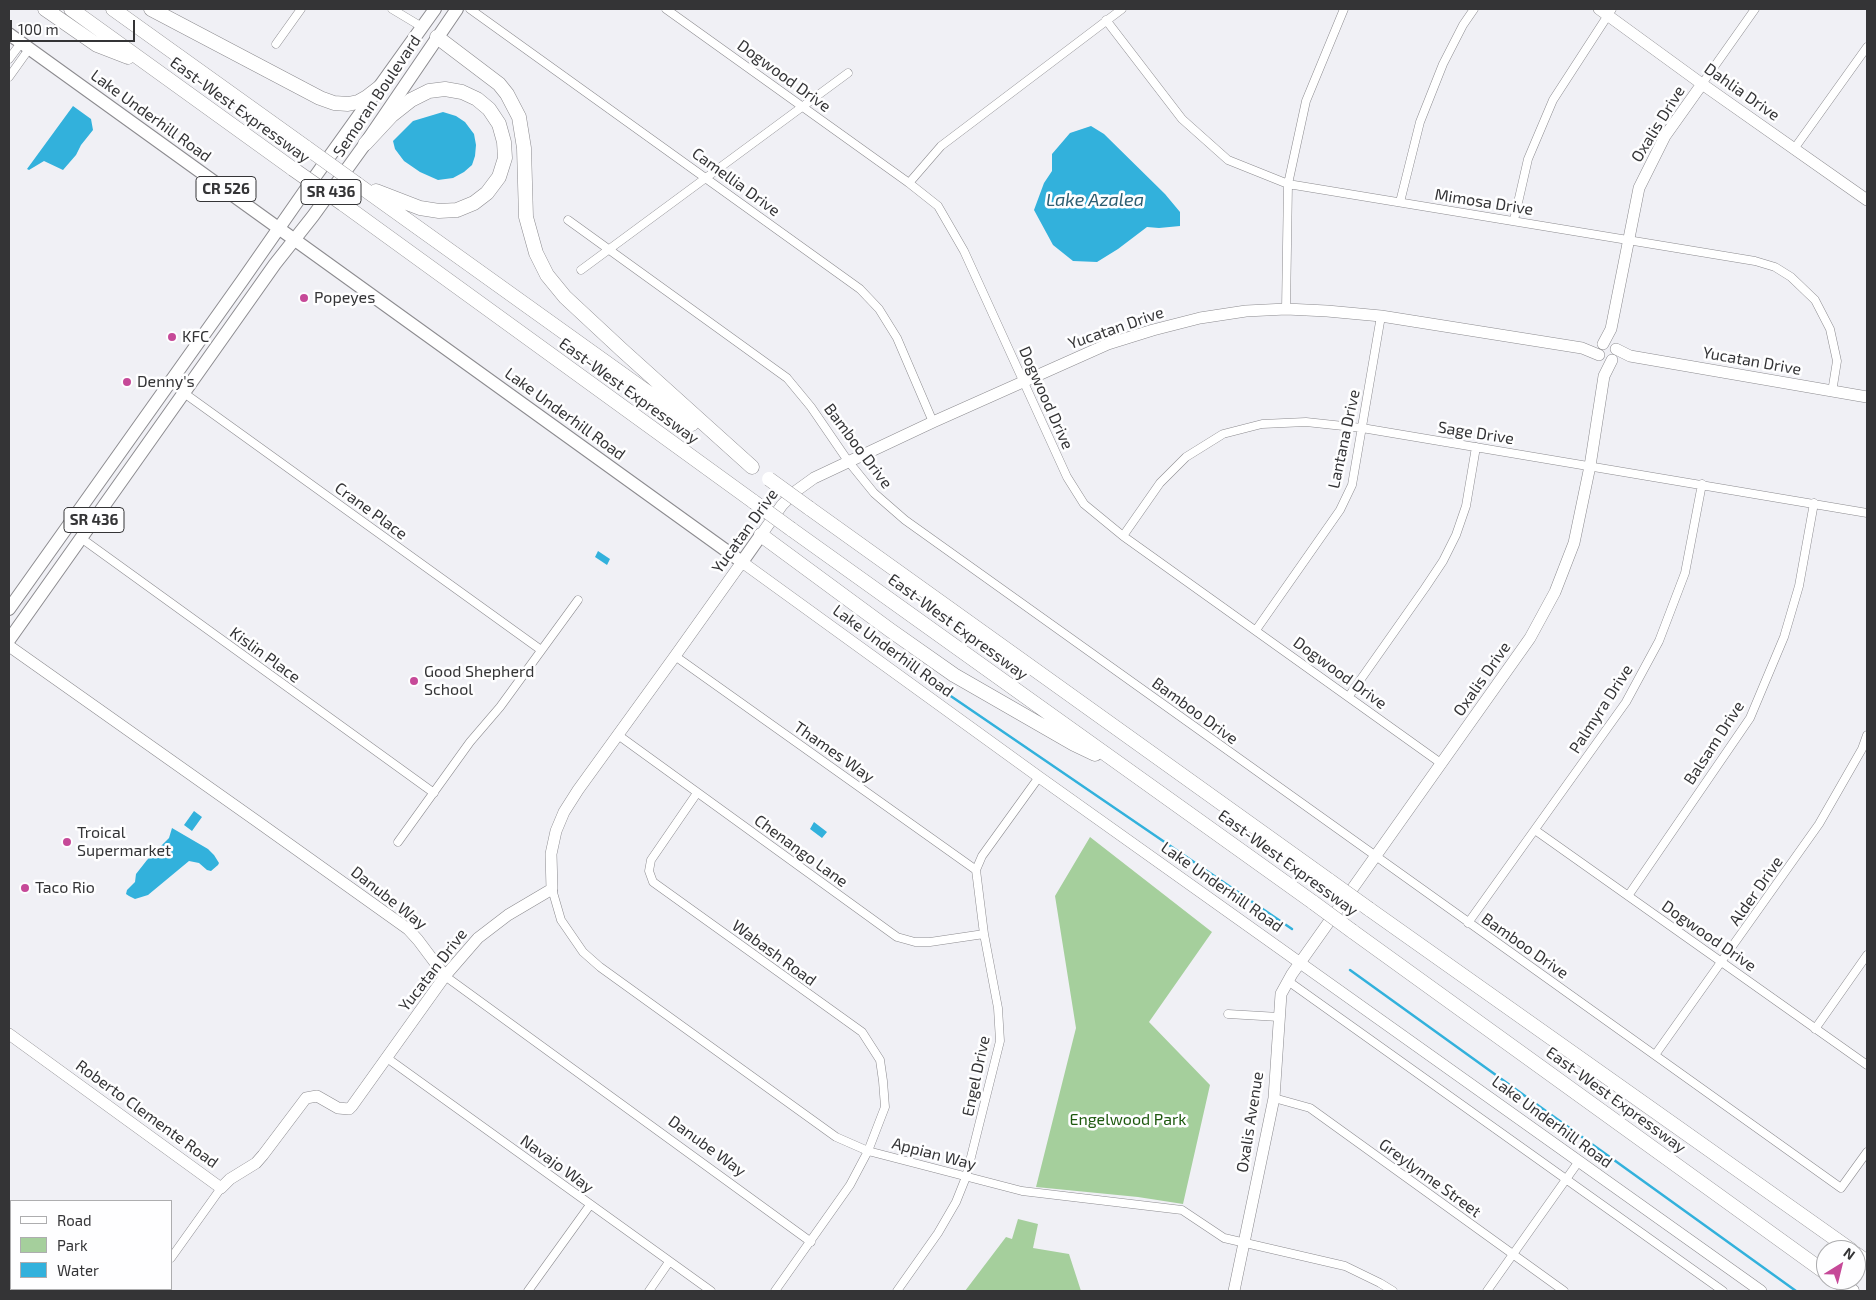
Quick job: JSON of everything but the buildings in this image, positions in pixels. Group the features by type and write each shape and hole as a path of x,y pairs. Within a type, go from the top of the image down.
{"highway":[{"path":"45,9 97,45 145,64"},
{"name":"East-West Expressway","path":"71,9 1816,1266"},
{"name":"East-West Expressway","path":"113,9 1369,909 1837,1240"},
{"path":"151,9 327,101 348,104 358,102 367,98 380,87"},
{"path":"437,37 499,84 507,94 519,117 524,148 526,217 536,253 547,275 565,297 607,337 752,466"},
{"path":"357,184 420,208 440,211 457,210 474,203 487,193 499,177 505,158 504,142 499,124 489,109 477,99 462,92 445,89 429,92 411,100 392,115 365,144"},
{"path":"761,535 890,630 954,674 1074,744 1123,766"}],"main road":[{"name":"Semoran Boulevard","path":"9,609 242,281 278,227 435,9"},
{"name":"Semoran Boulevard","path":"9,640 275,264 365,144 457,9"},
{"path":"422,27 437,37"},
{"name":"Lake Underhill Road","path":"9,34 742,562"},
{"name":"Yucatan Drive","path":"742,562 761,535"}],"street":[{"path":"276,44 300,9"},
{"path":"392,9 422,27"},
{"name":"Camellia Drive","path":"470,9 860,289 873,302 897,338 933,422"},
{"name":"Dogwood Drive","path":"666,9 909,183 938,206 964,251 1067,478 1084,504 1123,536 1442,764"},
{"path":"909,183 941,146 1122,9"},
{"path":"1286,309 1288,184 1306,101 1344,9"},
{"path":"1400,202 1420,122 1443,64 1463,25 1474,9"},
{"name":"Oxalis Drive","path":"1301,962 1530,638 1555,592 1574,543 1590,466 1611,329 1639,188 1665,136 1755,9"},
{"path":"1514,220 1528,160 1553,100 1606,11"},
{"name":"Dahlia Drive","path":"1606,11 1702,84 1867,200"},
{"name":"Mimosa Drive","path":"1106,20 1182,119 1228,160 1288,184 1756,261 1775,267 1791,277 1814,300 1830,329 1836,361 1832,392"},
{"path":"9,59 25,46"},
{"path":"9,77 25,46"},
{"path":"1794,149 1867,47"},
{"path":"581,270 848,73"},
{"name":"Bamboo Drive","path":"568,220 787,378 811,407 848,461 874,493 905,520 1841,1188 1867,1152"},
{"name":"Yucatan Drive","path":"761,535 782,505 796,491 814,478 848,461 1108,344 1200,318 1246,311 1286,309 1381,316 1608,352 1867,397"},
{"name":"Lantana Drive","path":"1256,630 1340,510 1352,485 1381,316"},
{"name":"Crane Place","path":"184,393 541,650"},
{"name":"Sage Drive","path":"1123,536 1160,482 1186,457 1223,434 1262,424 1306,422 1362,428 1867,513"},
{"path":"1349,696 1443,561 1456,535 1466,506 1476,447"},
{"name":"Palmyra Drive","path":"1468,923 1626,702 1659,641 1685,573 1702,484"},
{"name":"Balsam Drive","path":"1628,896 1750,718 1784,637 1799,586 1814,503"},
{"name":"Kislin Place","path":"81,538 434,793"},
{"name":"Yucatan Drive","path":"221,1188 230,1178 256,1163 306,1098 317,1096 338,1108 348,1109 352,1106 445,976 478,938 525,903 552,889 551,854 558,824 564,812 742,562"},
{"name":"Lake Underhill Road","path":"742,562 1039,777 1761,1291"},
{"path":"398,842 470,742 500,707 578,600"},
{"name":"Danube Way","path":"9,646 399,923 418,940 445,976 811,1242"},
{"name":"Thames Way","path":"675,656 976,870"},
{"name":"Chenango Lane","path":"618,735 898,937 915,942 930,942 984,934"},
{"name":"Alder Drive","path":"1656,1055 1819,824 1862,749 1867,735"},
{"path":"976,870 982,856 1039,777"},
{"name":"Wabash Road","path":"697,793 651,860 649,871 653,882 862,1032 880,1060 885,1107 868,1150 850,1185 775,1291"},
{"name":"Dogwood Drive","path":"1535,830 1867,1065"},
{"name":"Engel Drive","path":"897,1291 938,1233 956,1202 966,1177 1000,1041 998,1008 984,934 976,870"},
{"name":"Appian Way","path":"552,889 561,920 583,952 600,967 836,1137 868,1150 1022,1191 1182,1210 1224,1238 1345,1266 1393,1291"},
{"path":"1815,1029 1867,955"},
{"name":"Oxalis Avenue","path":"1234,1291 1274,1098 1281,994 1301,962"},
{"path":"1288,980 1723,1291"},
{"path":"1228,1014 1279,1018"},
{"name":"Roberto Clemente Road","path":"9,1034 221,1188 172,1257"},
{"name":"Navajo Way","path":"387,1058 711,1291"},
{"name":"Greylynne Street","path":"1274,1098 1310,1108 1564,1291"},
{"path":"1487,1291 1579,1162"},
{"path":"528,1291 590,1205"},
{"path":"649,1291 669,1262"}],"green space":[{"name":"Engelwood Park","path":"1090,837 1212,932 1149,1022 1210,1085 1183,1204 1138,1197 1036,1187 1076,1028 1055,896"},
{"path":"1018,1219 1038,1224 1033,1248 1069,1254 1081,1291 965,1291 1006,1237 1012,1239"}],"water":[{"path":"73,106 91,119 93,130 76,155 63,170 44,161 29,170 27,169"},
{"path":"443,112 456,116 465,122 474,134 476,145 472,165 453,178 438,180 420,172 404,161 395,149 393,141 413,121"},
{"name":"Lake Azalea","path":"1091,126 1104,134 1165,194 1180,212 1180,226 1147,227 1097,262 1073,261 1053,245 1034,210 1044,183 1052,171 1052,154 1070,133"},
{"path":"598,551 610,559 607,565 595,557"},
{"path":"194,811 202,817 192,831 184,825"},
{"path":"814,822 827,832 822,838 810,829"},
{"path":"172,828 208,849 219,863 218,865 211,871 199,863 189,861 148,895 135,899 129,896 126,894 127,890 135,882 136,874 169,838"}],"waterway":[{"path":"936,686 1292,929"},
{"path":"1350,970 1796,1291"}],"place":[{"name":"Popeyes","path":"304,298"},
{"name":"KFC","path":"172,337"},
{"name":"Denny's","path":"127,382"},
{"name":"Good Shepherd School","path":"414,681"},
{"name":"Troical Supermarket","path":"67,842"},
{"name":"Taco Rio","path":"25,888"}]}
